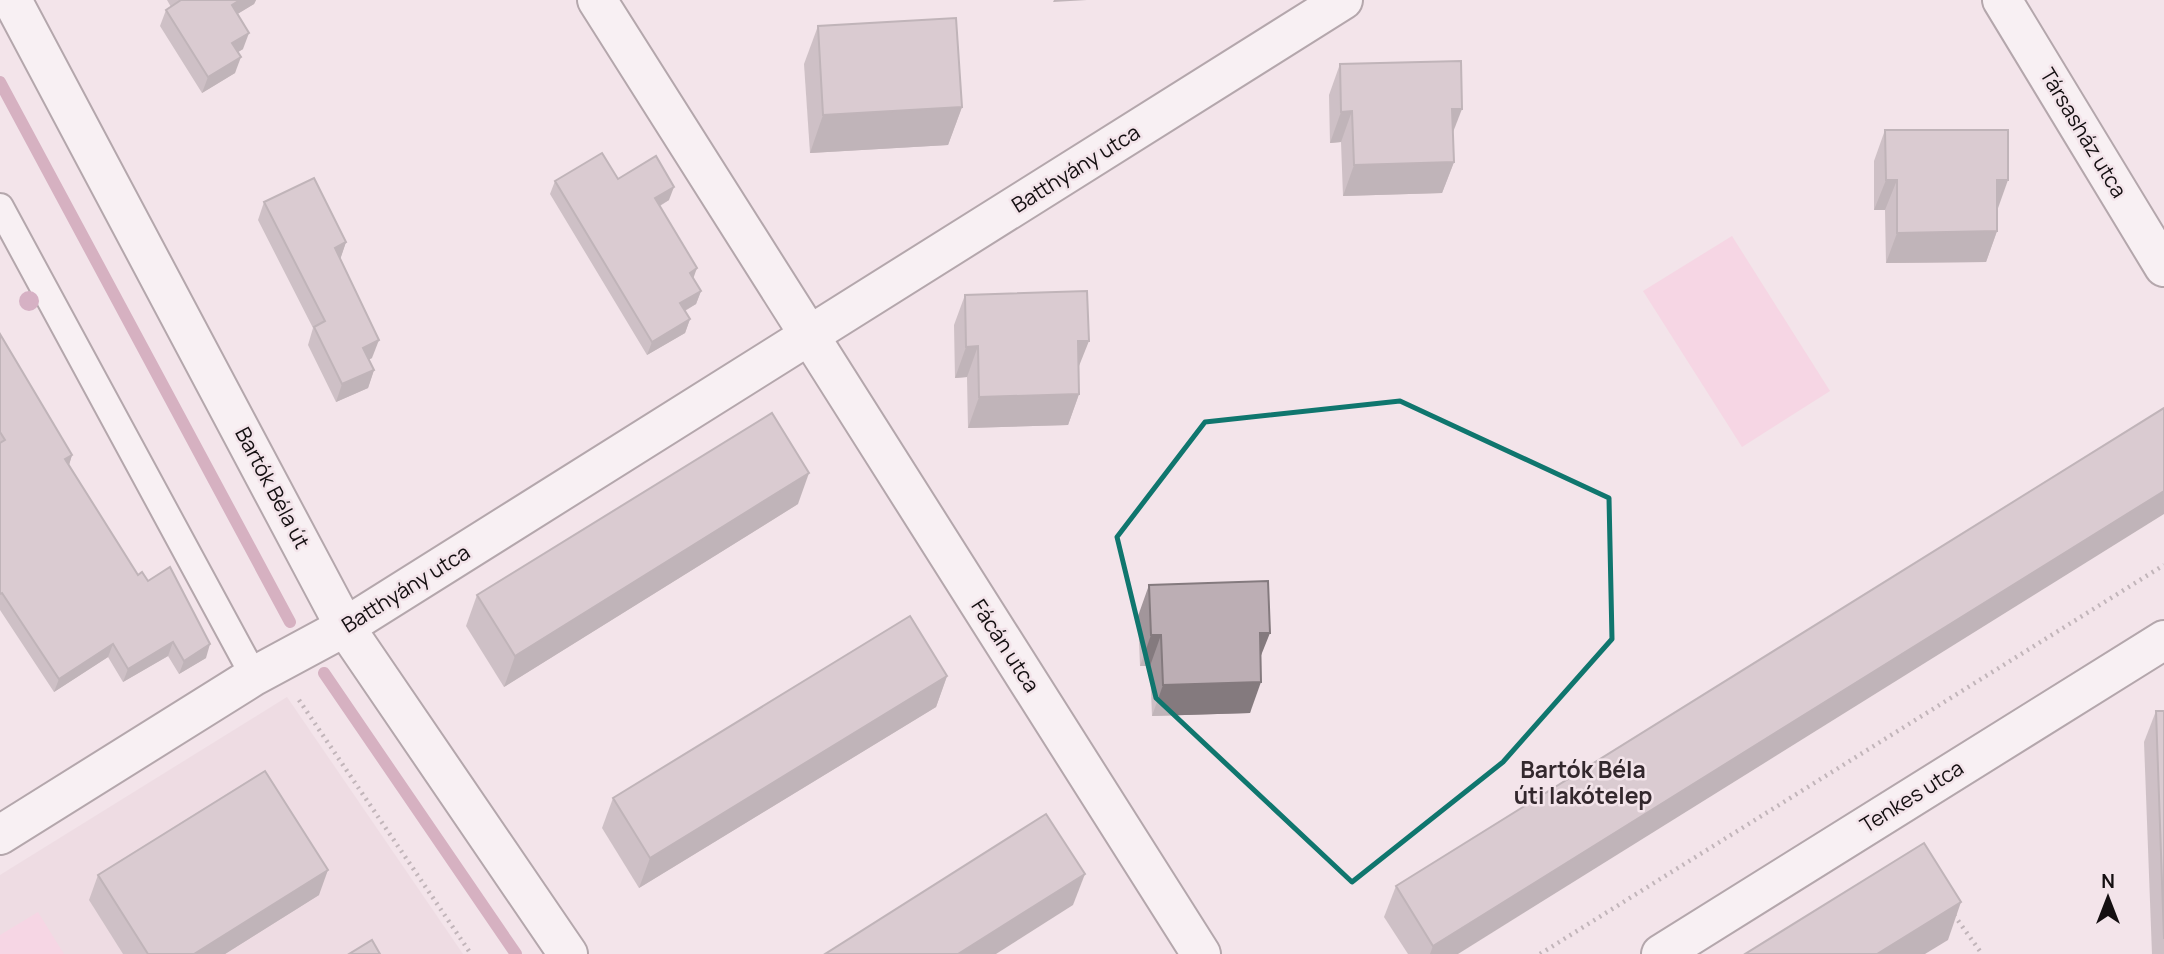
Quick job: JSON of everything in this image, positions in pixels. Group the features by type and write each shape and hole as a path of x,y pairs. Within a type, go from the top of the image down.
{"street":[{"name":"Bartók Béla út","path":"12,0 345,627 568,954"},
{"path":"597,0 809,337"},
{"name":"Batthyány utca","path":"0,835 254,676 345,627 1343,0"},
{"name":"Társasház utca","path":"2002,0 2164,267"},
{"name":"Fácán utca","path":"809,337 1201,954"},
{"name":"Tenkes utca","path":"1661,954 2164,640"}],"lane":[{"path":"0,208 254,676"}],"path":[{"path":"1540,954 2164,565"},
{"path":"254,676 294,692 471,954"},
{"path":"1949,909 1982,954"}],"highlighted area":[{"path":"1400,401 1609,498 1612,639 1503,762 1352,882 1156,698 1117,537 1205,422"}],"shaded area":[{"path":"1732,236 1830,391 1742,447 1643,291"},
{"path":"287,697 463,954 0,954 0,875"},
{"path":"38,912 64,954 0,954 0,935"}],"building":[{"path":"181,0 240,0 232,5 249,33 232,43 241,57 208,77 166,10"},
{"path":"956,18 962,107 823,115 818,26"},
{"path":"1461,61 1462,109 1452,109 1454,162 1354,165 1352,111 1341,112 1340,64"},
{"path":"1885,130 2008,130 2008,180 1997,180 1997,231 1897,233 1897,180 1886,180"},
{"path":"602,153 618,179 656,156 674,187 655,198 697,268 690,273 701,291 680,303 690,319 652,342 555,181"},
{"path":"314,178 346,242 335,248 379,340 363,348 374,370 342,384 314,327 325,321 264,202"},
{"path":"1087,291 1089,341 1078,341 1079,394 979,397 978,346 966,347 965,295"},
{"path":"0,334 72,455 65,459 138,575 142,572 148,581 170,567 210,644 184,661 173,642 128,669 113,644 59,679 2,593 0,594 0,443 5,440 0,432"},
{"path":"2164,408 2164,491 1433,946 1396,886"},
{"path":"772,413 809,473 515,656 477,595"},
{"path":"1268,581 1270,633 1260,633 1261,682 1163,685 1161,635 1151,635 1149,585"},
{"path":"910,616 947,676 650,858 613,798"},
{"path":"2156,711 2164,711 2164,939"},
{"path":"265,771 328,870 194,954 148,954 98,875"},
{"path":"1046,814 1085,874 958,954 825,954"},
{"path":"1924,843 1961,902 1877,954 1745,954"},
{"path":"372,940 380,954 349,954"}],"waterway":[{"path":"0,82 290,622"},
{"path":"324,673 516,954"}],"district":[{"name":"Bartók Béla úti lakótelep","path":"1583,783"}]}
